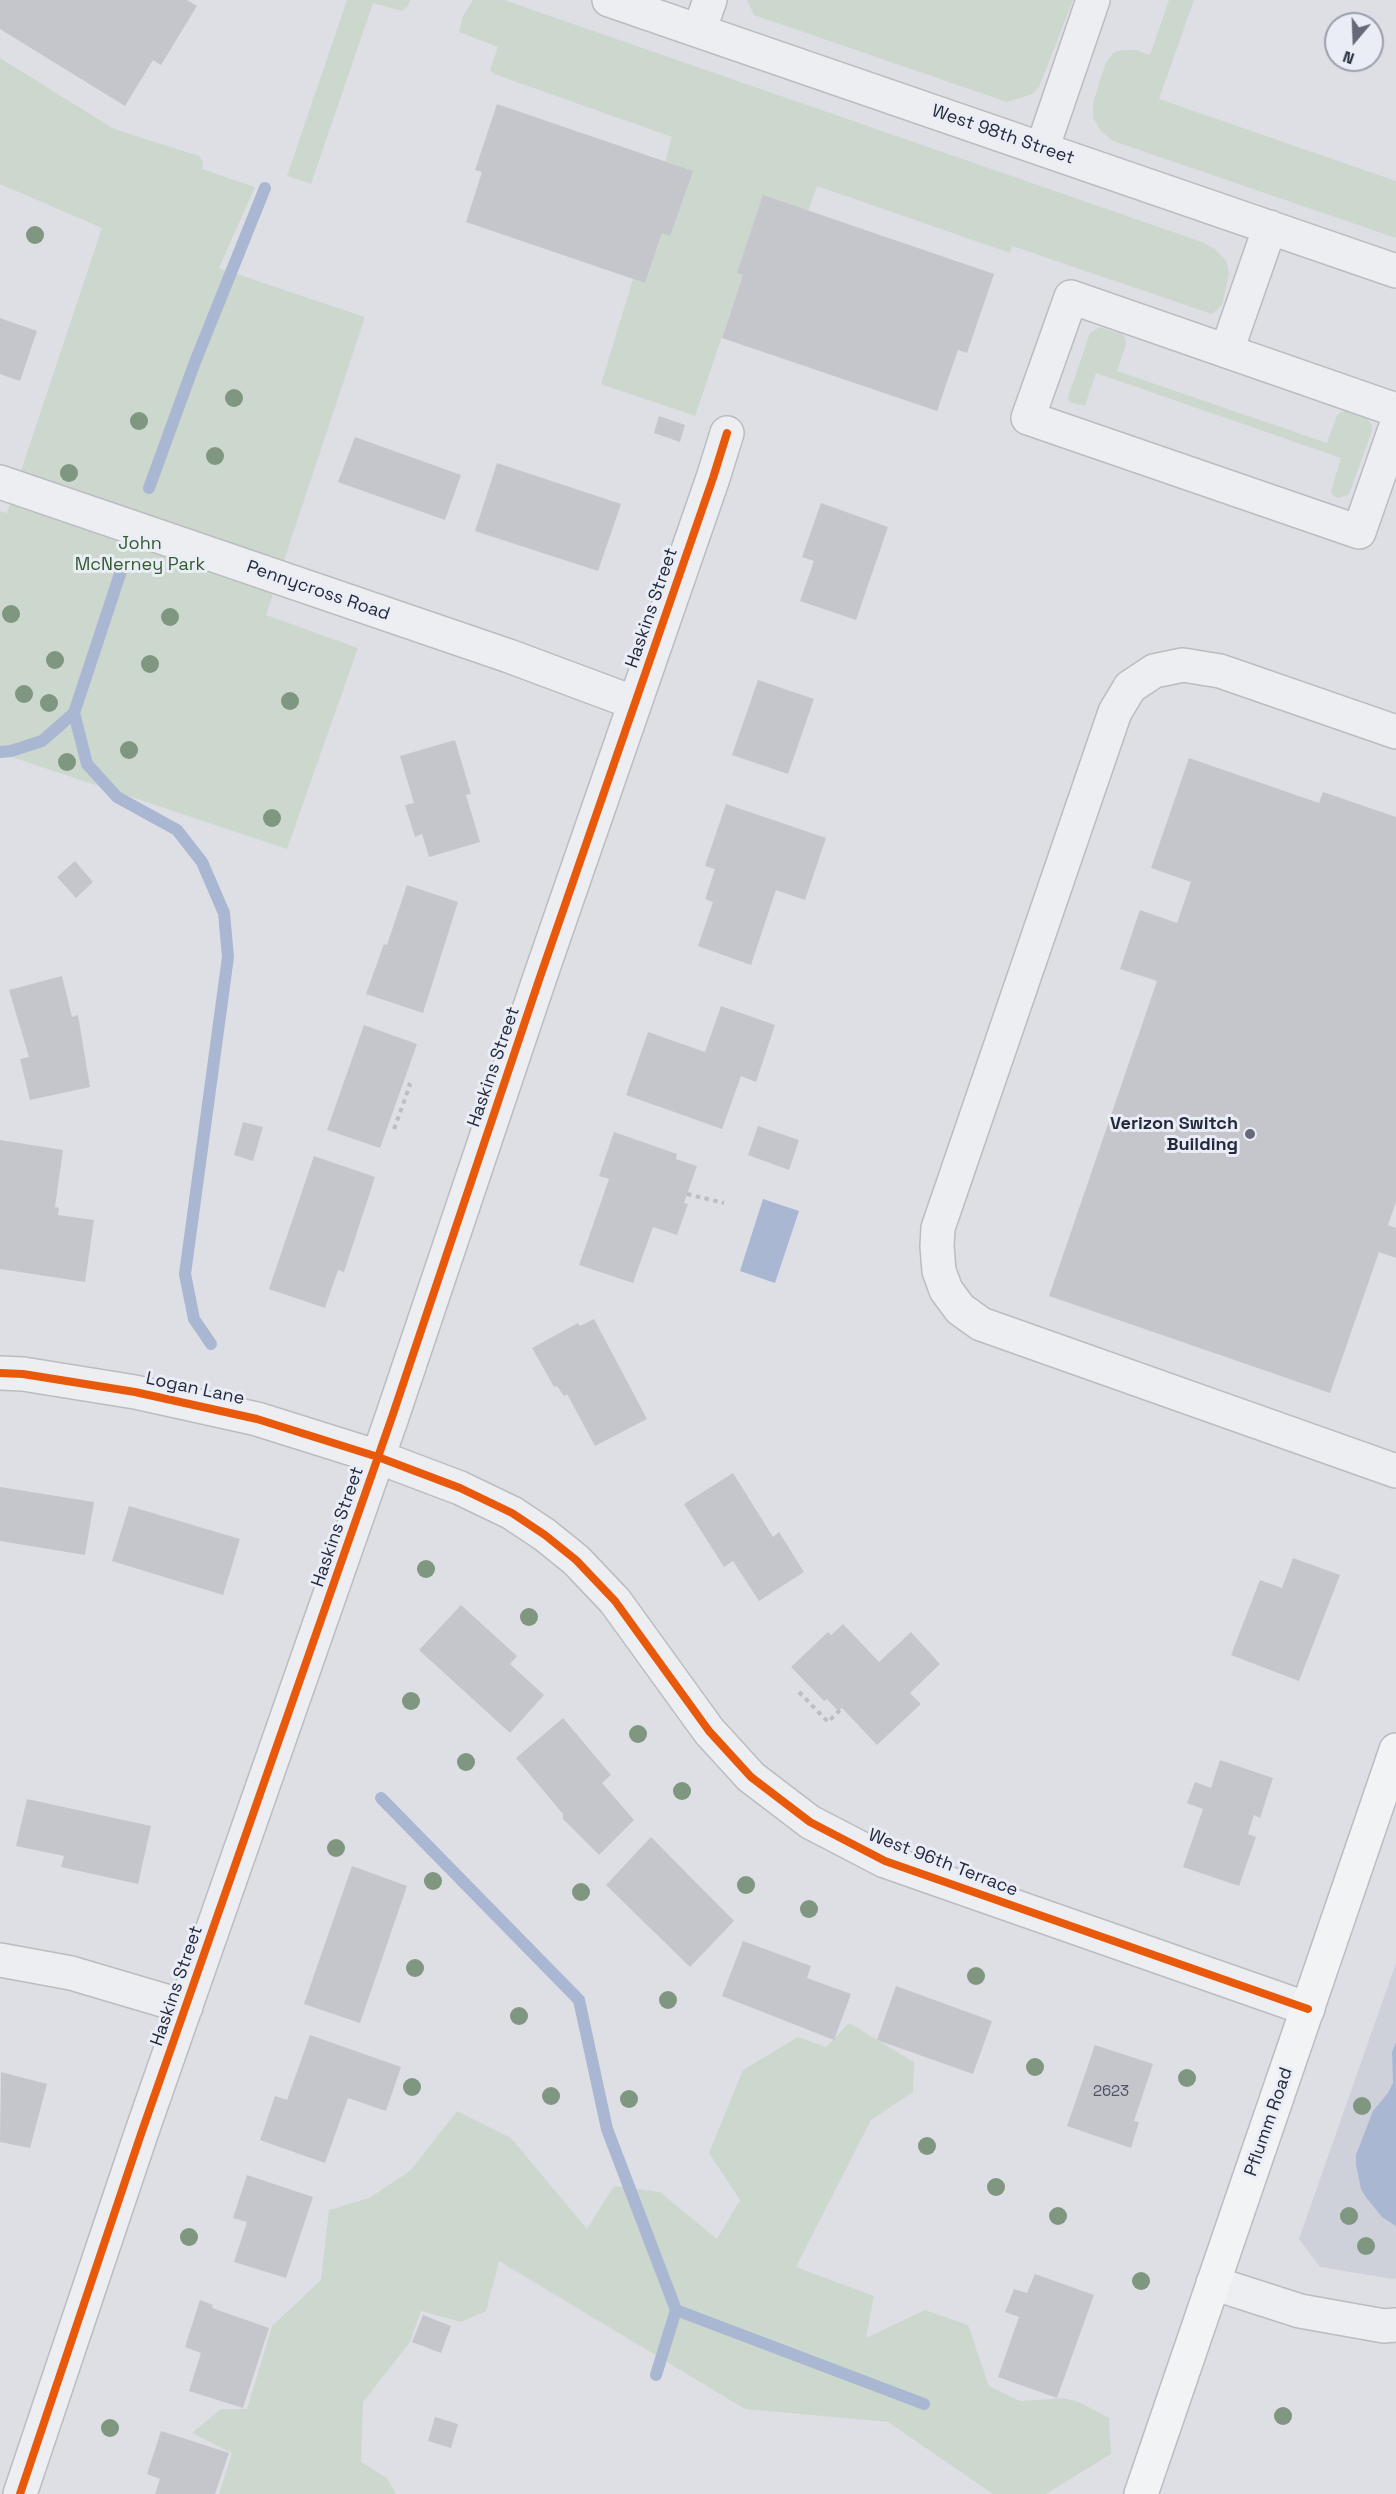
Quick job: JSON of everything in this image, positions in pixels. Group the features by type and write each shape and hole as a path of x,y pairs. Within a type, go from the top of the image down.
{"main road":[{"name":"Pflumm Road","path":"1141,2494 1396,1750"}],"street":[{"name":"West 98th Street","path":"609,0 1396,271"},
{"path":"699,31 710,0"},
{"path":"1042,149 1093,0"},
{"path":"1227,350 1270,227"},
{"path":"1396,410 1071,297 1028,417 1359,532 1396,426"},
{"name":"Haskins Street","path":"20,2494 186,2007 378,1457 543,966 727,433"},
{"name":"Pennycross Road","path":"0,482 509,656 635,703"},
{"path":"1396,732 1211,669 1183,665 1154,671 1130,687 1112,724 942,1218 937,1246 939,1271 946,1290 960,1309 981,1324 1396,1471"},
{"name":"Logan Lane","path":"0,1373 23,1374 135,1392 256,1419 378,1457"},
{"name":"West 96th Terrace","path":"378,1457 460,1488 512,1513 545,1535 576,1560 615,1601 709,1731 751,1777 810,1822 885,1861 1308,2009"},
{"path":"0,1960 71,1973 186,2007"},
{"path":"1213,2283 1300,2311 1384,2326 1396,2325"}],"path":[{"path":"394,1129 410,1085 403,1082"},
{"path":"687,1194 724,1203"},
{"path":"800,1692 828,1722 842,1708"}],"shaded area":[{"path":"1396,1963 1396,2278 1393,2279 1320,2267 1299,2239"}],"green space":[{"path":"347,0 410,0 402,11 373,3 311,184 287,176"},
{"path":"473,0 504,0 1202,242 1215,249 1227,262 1229,274 1222,305 1212,314 1012,246 1010,253 817,186 808,211 743,275 695,416 601,384 633,279 645,283 662,233 670,235 692,171 665,161 672,137 494,74 490,70 498,47 459,32 463,16"},
{"path":"747,0 1073,0 1039,87 1032,94 1007,102 754,15"},
{"path":"1169,0 1194,0 1159,99 1396,181 1396,238 1113,141 1101,131 1093,118 1093,103 1106,62 1114,52 1123,50 1136,50 1150,55"},
{"name":"John McNerney Park","path":"0,58 114,129 199,156 203,162 202,169 255,187 219,268 365,317 266,615 358,648 287,849 0,753 0,511 7,513 102,228 0,184"},
{"path":"1100,327 1122,334 1125,338 1126,344 1117,371 1327,443 1337,415 1341,412 1348,410 1367,418 1372,425 1372,431 1349,494 1339,498 1333,496 1331,491 1341,458 1096,373 1085,406 1069,402 1068,397 1090,333"},
{"path":"849,2023 914,2062 913,2092 871,2120 796,2267 874,2296 866,2338 925,2310 968,2325 989,2386 1020,2401 1064,2398 1081,2403 1109,2418 1111,2454 1046,2494 993,2494 888,2422 745,2409 499,2261 486,2311 461,2322 421,2311 410,2342 363,2402 361,2462 387,2478 396,2494 219,2494 232,2453 192,2433 221,2409 247,2409 272,2326 321,2280 329,2210 369,2198 410,2171 457,2111 511,2138 587,2229 614,2186 660,2192 717,2239 740,2200 709,2153 743,2070 798,2037 826,2047"}],"water":[{"path":"763,1199 799,1211 775,1283 740,1271"},
{"path":"1396,2042 1396,2226 1382,2217 1361,2189 1356,2155 1373,2111 1393,2083 1392,2052"}],"building":[{"path":"0,0 187,0 197,6 161,65 153,60 125,106 0,29"},
{"path":"497,104 693,171 670,236 662,233 645,283 466,222 482,172 475,170"},
{"path":"763,195 994,274 967,353 958,350 937,411 722,338 743,275 737,273"},
{"path":"0,318 37,331 20,381 0,374"},
{"path":"659,416 685,425 680,442 654,433"},
{"path":"355,437 461,475 445,520 338,482"},
{"path":"497,463 621,504 598,571 475,531"},
{"path":"821,503 888,527 856,620 800,601 814,561 802,557"},
{"path":"758,680 814,699 788,774 732,755"},
{"path":"455,740 471,794 466,795 480,842 429,857 422,834 415,837 405,805 414,803 400,756"},
{"name":"Verizon Switch Building","path":"1189,758 1319,803 1323,792 1396,817 1396,1202 1388,1225 1396,1228 1396,1258 1379,1252 1330,1393 1049,1296 1157,981 1120,969 1140,910 1177,923 1191,882 1151,868"},
{"path":"726,804 826,838 805,900 776,890 751,965 698,946 713,902 705,899 715,869 705,866"},
{"path":"75,861 93,882 76,898 57,877"},
{"path":"407,885 458,902 423,1013 366,994 384,944 387,945"},
{"path":"62,976 72,1017 78,1015 90,1087 30,1100 20,1059 29,1057 9,990"},
{"path":"721,1006 775,1025 756,1082 741,1076 722,1129 626,1095 648,1032 705,1052"},
{"path":"364,1025 417,1044 380,1148 327,1130"},
{"path":"243,1122 263,1127 253,1161 234,1155"},
{"path":"758,1126 799,1140 789,1170 748,1155"},
{"path":"614,1132 677,1154 676,1159 697,1166 684,1203 688,1204 677,1235 653,1227 633,1283 579,1265 609,1179 599,1176"},
{"path":"0,1140 63,1150 55,1207 59,1208 58,1215 94,1220 85,1282 0,1269"},
{"path":"314,1156 375,1177 344,1272 338,1270 325,1308 269,1289"},
{"path":"594,1319 647,1419 595,1446 567,1394 564,1396 557,1386 554,1387 532,1348 578,1323 580,1326"},
{"path":"733,1473 773,1537 779,1532 804,1572 759,1601 733,1561 724,1567 684,1504"},
{"path":"0,1487 94,1502 85,1555 0,1541"},
{"path":"129,1506 240,1539 223,1595 112,1561"},
{"path":"1293,1558 1340,1575 1299,1681 1231,1655 1260,1580 1282,1588"},
{"path":"461,1605 517,1656 510,1664 544,1695 510,1733 419,1650"},
{"path":"843,1624 879,1662 911,1632 940,1664 910,1693 921,1704 877,1745 842,1708 838,1711 827,1699 824,1701 791,1667 828,1632 831,1635"},
{"path":"563,1718 611,1775 602,1783 634,1820 599,1855 563,1819 563,1814 516,1758"},
{"path":"1220,1760 1273,1778 1260,1818 1254,1815 1248,1834 1256,1837 1239,1886 1183,1867 1203,1809 1187,1803 1195,1782 1211,1788"},
{"path":"27,1799 151,1826 138,1884 61,1867 64,1856 16,1846"},
{"path":"651,1837 734,1921 690,1967 606,1885"},
{"path":"352,1866 407,1886 360,2023 304,2004"},
{"path":"743,1941 811,1966 807,1978 851,1994 834,2040 722,1996"},
{"path":"896,1986 992,2021 973,2074 877,2040"},
{"path":"310,2035 401,2067 386,2111 348,2098 325,2163 260,2140 275,2096 287,2100"},
{"path":"1095,2045 1153,2064 1134,2121 1139,2122 1131,2148 1067,2126"},
{"path":"1,2072 47,2084 30,2148 0,2142"},
{"path":"247,2175 313,2197 286,2278 234,2262 247,2222 233,2218"},
{"path":"1035,2274 1094,2295 1057,2398 998,2377 1019,2317 1005,2312 1014,2289 1027,2293"},
{"path":"200,2300 213,2305 212,2308 269,2328 243,2408 189,2391 201,2353 185,2347"},
{"path":"423,2315 451,2326 441,2353 412,2342"},
{"path":"435,2417 458,2424 451,2448 428,2441"},
{"path":"161,2431 229,2453 215,2494 155,2494 160,2479 147,2474"}],"waterway":[{"path":"149,488 195,362 265,188"},
{"path":"0,752 11,751 42,741 74,713 122,568"},
{"path":"74,713 87,764 117,797 177,830 202,862 224,913 228,957 185,1274 194,1319 211,1344"},
{"path":"381,1798 579,2000 607,2129 676,2310 924,2404"},
{"path":"656,2375 676,2310"}],"cycle path":[{"path":"20,2494 141,2134 392,1417 727,433"},
{"path":"0,1373 23,1374 135,1392 257,1419 378,1457 460,1488 512,1513 545,1535 576,1560 615,1601 709,1731 751,1777 810,1822 885,1861 1308,2009"}],"place":[{"name":"Verizon Switch Building","path":"1250,1134"}]}
